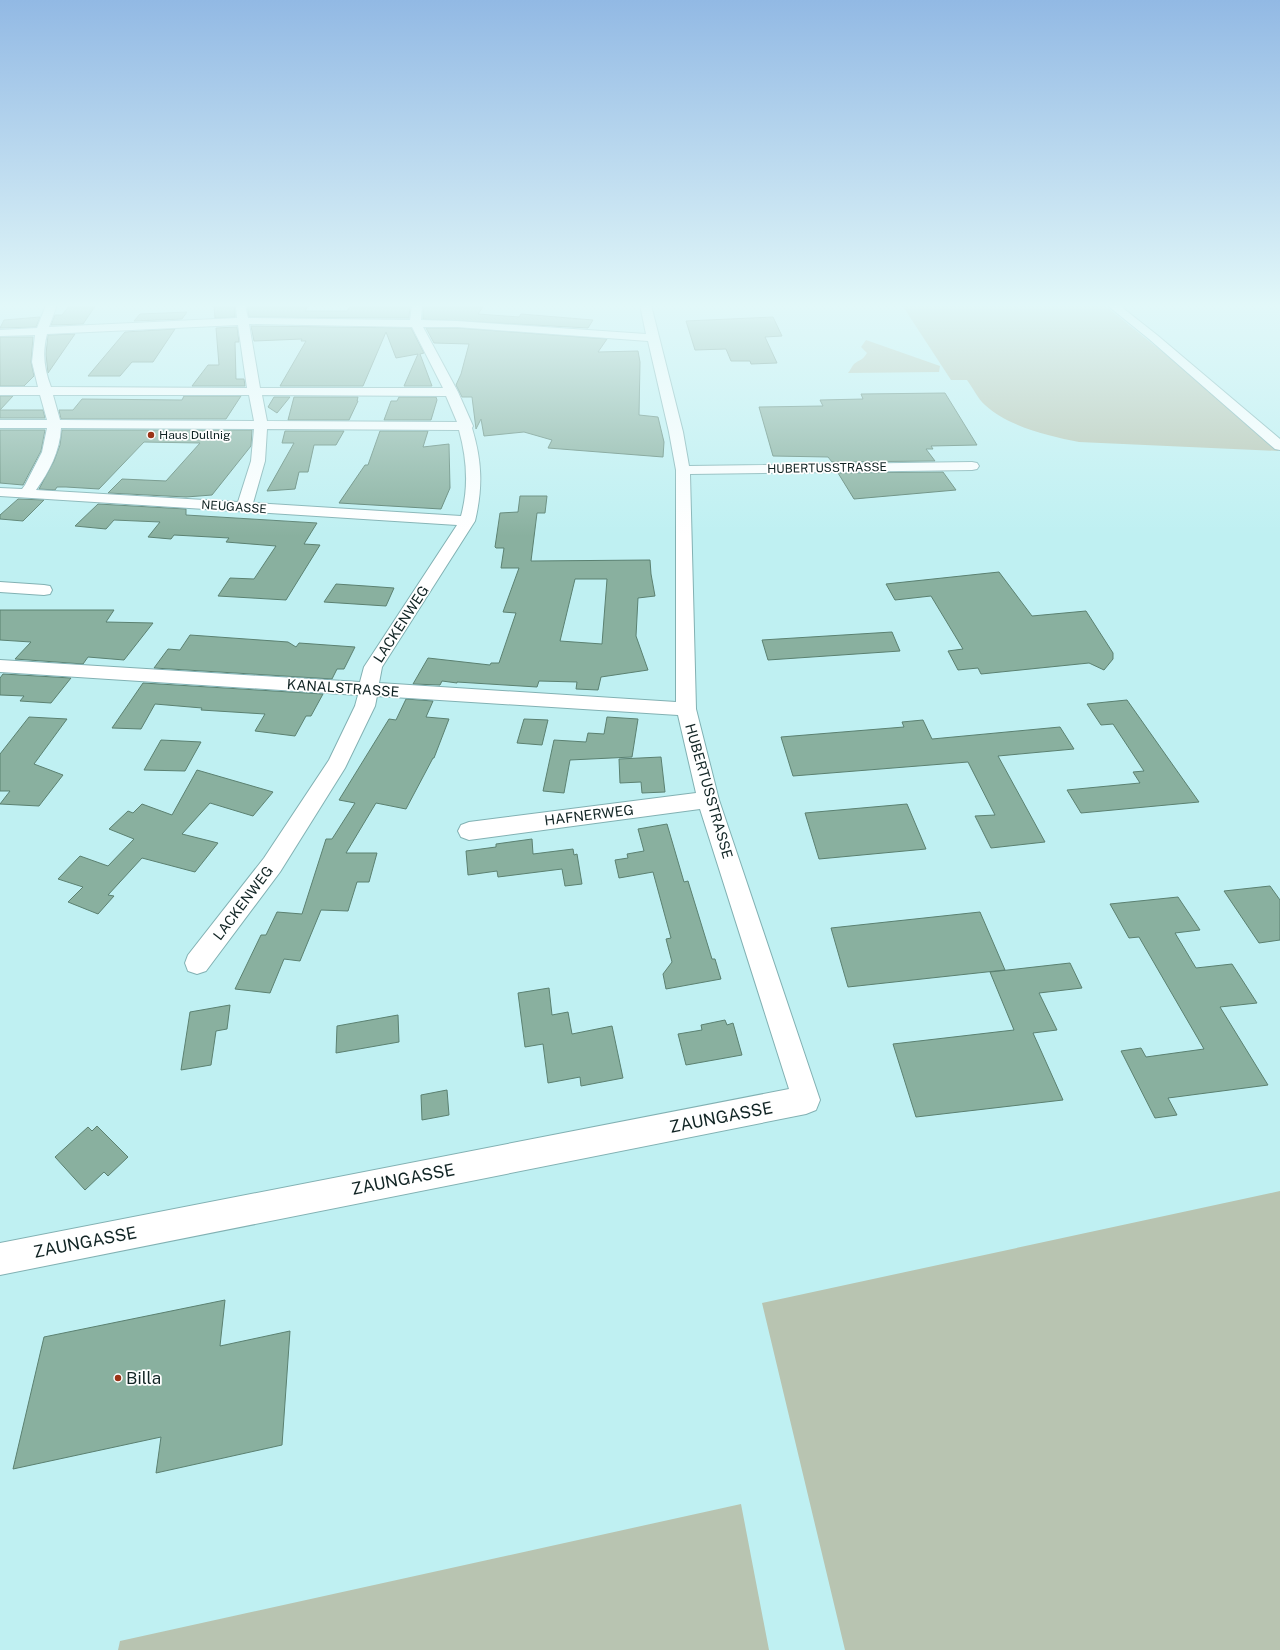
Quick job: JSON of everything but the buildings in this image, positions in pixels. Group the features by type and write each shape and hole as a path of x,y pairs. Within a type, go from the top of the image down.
{"street":[{"path":"26,494 42,470 47,457 54,424 43,382"},
{"path":"244,508 258,461 261,425 253,382"},
{"name":"LACKENWEG","path":"197,963 272,865 338,763 365,706 367,689 373,667 467,521 473,505 475,490 473,469 466,426 447,382"},
{"name":"HUBERTUSSTRASSE","path":"664,382 676,432 683,470 686,709 708,800 806,1100"},
{"path":"1205,382 1280,446"},
{"path":"0,392 452,392"},
{"path":"0,424 466,426"},
{"name":"HUBERTUSSTRASSE","path":"683,470 972,466"},
{"name":"NEUGASSE","path":"0,492 467,521"},
{"path":"0,587 44,590"},
{"name":"KANALSTRASSE","path":"0,666 686,709"},
{"name":"HAFNERWEG","path":"469,831 708,800"},
{"name":"ZAUNGASSE","path":"0,1259 806,1100"}],"green space":[{"path":"968,382 1198,382 1279,451 1079,442 1055,437 1017,425 995,413 982,403"},
{"path":"1280,1191 1280,1650 845,1650 762,1303"},
{"path":"741,1504 769,1650 118,1650 120,1641"}],"place":[{"name":"Haus Dullnig","path":"151,435"},
{"name":"Billa","path":"118,1378"}]}
